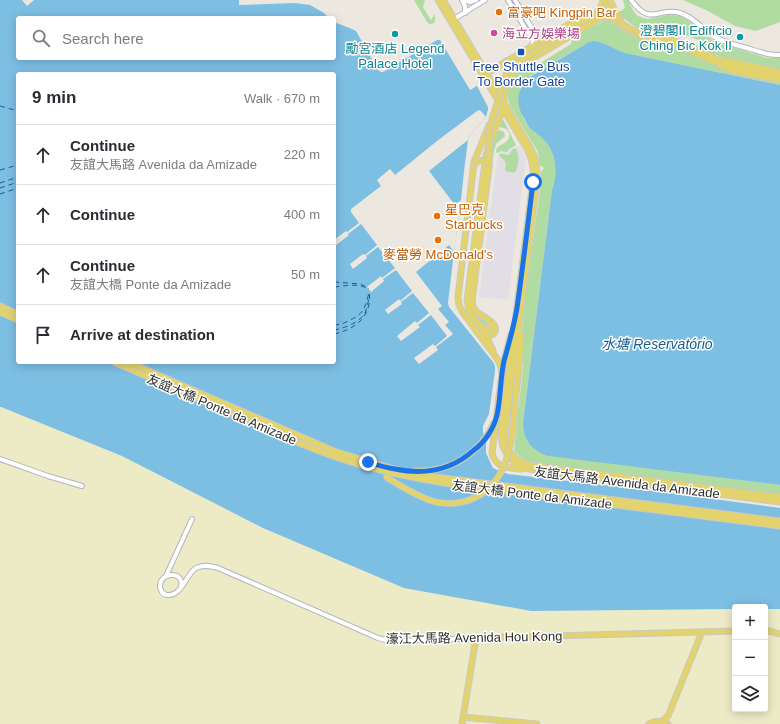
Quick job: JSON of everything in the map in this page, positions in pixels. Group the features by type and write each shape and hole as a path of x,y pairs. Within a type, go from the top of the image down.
{"main road":[{"name":"友誼大馬路 Avenida da Amizade","path":"438,0 529,153 532,162 533,182 505,436 509,451 518,460 530,465 780,498"},
{"name":"友誼大馬路 Avenida da Amizade","path":"443,0 530,146 538,170 501,433 504,450 509,458 518,465 529,469 780,502"},
{"path":"487,337 492,335 496,329 490,321 476,310 472,303 489,168 489,131 504,79 511,68 517,63 581,22 591,18 597,13 604,0"},
{"path":"604,0 618,21 629,28 660,41"},
{"path":"599,19 607,10 609,0"},
{"path":"609,0 618,17 632,27 652,35 680,42 692,47 724,67 734,71 780,80"},
{"path":"507,61 505,66 508,71 513,71 599,19 605,17 611,18 620,26 643,38 682,47 713,60 735,67 780,76"},
{"path":"486,73 571,23 581,22"},
{"path":"566,33 594,22"},
{"path":"713,60 780,72"},
{"path":"504,103 504,92 508,80 519,67"},
{"path":"496,108 474,162 458,294 460,308 496,358"},
{"path":"502,374 501,367 487,337 470,310 467,300 486,155 488,145 503,109"},
{"path":"474,166 478,162 483,161 487,163 489,168"},
{"path":"0,306 16,313"},
{"path":"519,310 503,364 492,450 494,458 504,467 529,469"},
{"path":"367,467 379,472 417,495 434,502 451,504 463,502 479,496 488,489 502,469 511,445 520,356 519,310"},
{"path":"0,312 16,319"},
{"path":"482,328 486,330 490,328 490,321"},
{"path":"478,332 487,337"},
{"name":"友誼大橋 Ponte da Amizade","path":"119,364 294,441 367,467 416,479 780,526"},
{"name":"友誼大橋 Ponte da Amizade","path":"133,364 334,451 395,469 421,475 780,521"},
{"path":"395,469 416,472 437,470 466,458 483,442 492,428 497,416"},
{"name":"濠江大馬路 Avenida Hou Kong","path":"476,638 732,630"},
{"path":"768,631 780,634"},
{"path":"650,724 662,721 668,716 702,632"},
{"path":"462,724 476,638"},
{"path":"463,717 537,724"},
{"path":"662,721 668,724"}],"street":[{"path":"463,0 465,13"},
{"path":"463,0 470,2 476,0"},
{"path":"454,19 485,0"},
{"path":"508,0 532,40 530,46"},
{"path":"515,0 539,40 542,41"},
{"path":"632,0 641,11 646,14 654,15 670,11 679,12 721,40 766,54 780,55"},
{"path":"0,459 82,486"},
{"path":"166,576 170,575 179,578 181,581 181,587 173,594 164,594 161,592 159,587 161,581 166,576 192,518"},
{"name":"濠江大馬路 Avenida Hou Kong","path":"181,587 193,571 201,566 207,566 218,568 384,640 476,638"}],"shaded area":[{"path":"520,146 526,158 508,300 479,297 498,152"}],"green space":[{"path":"414,0 425,0 423,7 431,20 435,14 435,22 429,24 427,22"},
{"path":"623,0 628,0 634,12 643,18 648,19 668,15 680,16 686,19 713,41 767,58 780,58 780,71 724,58 703,50 698,40 658,26 639,29 618,13 625,8"},
{"path":"683,0 780,0 780,22 756,31 735,26 708,11"},
{"path":"607,20 611,20 719,67 780,81 780,85 625,53 603,43 594,41 589,42 532,75 522,84 519,95 520,107 523,116 530,127 541,136 548,146 553,156 555,170 523,428 535,450 544,454 780,485 780,495 536,464 529,462 514,451 523,367 522,330 524,306 541,182 541,172 544,168 539,164 538,152 510,106 507,96 508,87 511,78 517,70 526,72 571,44 573,37"},
{"path":"503,119 516,145 507,152 501,151 496,153 498,147 509,138 508,131 502,127 499,127"},
{"path":"500,130 504,132 505,136 496,144 494,151 486,214 482,213 470,302 488,322 488,327 485,328 472,311 469,302 490,146 497,132"},
{"path":"513,149 516,149 518,158 515,173 505,171 506,162 500,157 500,154 510,154"}],"sand":[{"path":"0,406 122,456 263,528 404,588 531,611 732,609 732,712 768,712 768,609 780,609 780,724 0,724"}],"water":[{"path":"0,0 22,0 27,6 34,0 239,0 239,5 295,3 310,5 327,16 16,16 16,60 336,60 336,23 356,31 378,70 383,72 437,40 440,40 470,90 477,86 488,107 486,117 470,135 468,140 448,303 449,307 495,366 489,414 483,426 486,442 486,453 493,468 508,474 630,488 780,508 780,609 768,609 768,604 732,604 732,609 531,611 404,588 263,528 122,456 0,407"},
{"name":"水塘 Reservatório","path":"594,41 606,44 625,53 780,85 780,485 549,456 538,452 527,440 523,429 523,423 552,190 555,179 555,161 548,145 529,127 521,113 518,97 521,87 528,78 589,42"}],"pier":[{"path":"477,111 481,111 486,117 470,135 468,140 429,171 455,205 461,200 454,252 449,245 416,272 442,306 438,309 449,322 445,325 453,334 436,347 438,350 419,364 414,358 433,344 435,346 447,336 431,315 418,325 420,327 401,341 397,336 415,321 417,323 429,313 413,293 401,302 402,304 388,314 385,310 399,299 400,301 412,291 396,270 383,279 384,281 371,292 367,287 381,276 382,278 395,268 378,247 353,269 350,264 363,254 365,255 377,245 361,224 336,245 336,238 359,223 351,212 351,209 381,186 377,180 390,169 395,175"}],"ferry route":[{"path":"0,106 16,110"},
{"path":"0,170 16,166"},
{"path":"0,183 16,178"},
{"path":"0,188 16,183"},
{"path":"0,194 16,189"},
{"path":"336,282 361,284 369,289"},
{"path":"336,287 355,285 367,288"},
{"path":"336,334 350,329 362,320 366,314 370,299 369,290"},
{"path":"336,325 355,318 364,309 369,292"},
{"path":"336,330 343,328 362,317 365,313 369,294"}],"place":[{"name":"富豪吧 Kingpin Bar","path":"499,12"},
{"name":"海立方娛樂場","path":"494,33"},
{"name":"勵宮酒店 Legend Palace Hotel","path":"395,34"},
{"name":"澄碧閣II Edifício Ching Bic Kok II","path":"740,37"},
{"name":"Free Shuttle Bus To Border Gate","path":"521,52"},
{"name":"星巴克 Starbucks","path":"437,216"},
{"name":"麥當勞 McDonald's","path":"438,240"}],"route":[{"path":"368,462 395,469 416,472 437,470 466,458 478,448 492,428 497,416 503,364 517,310 533,182"}]}
